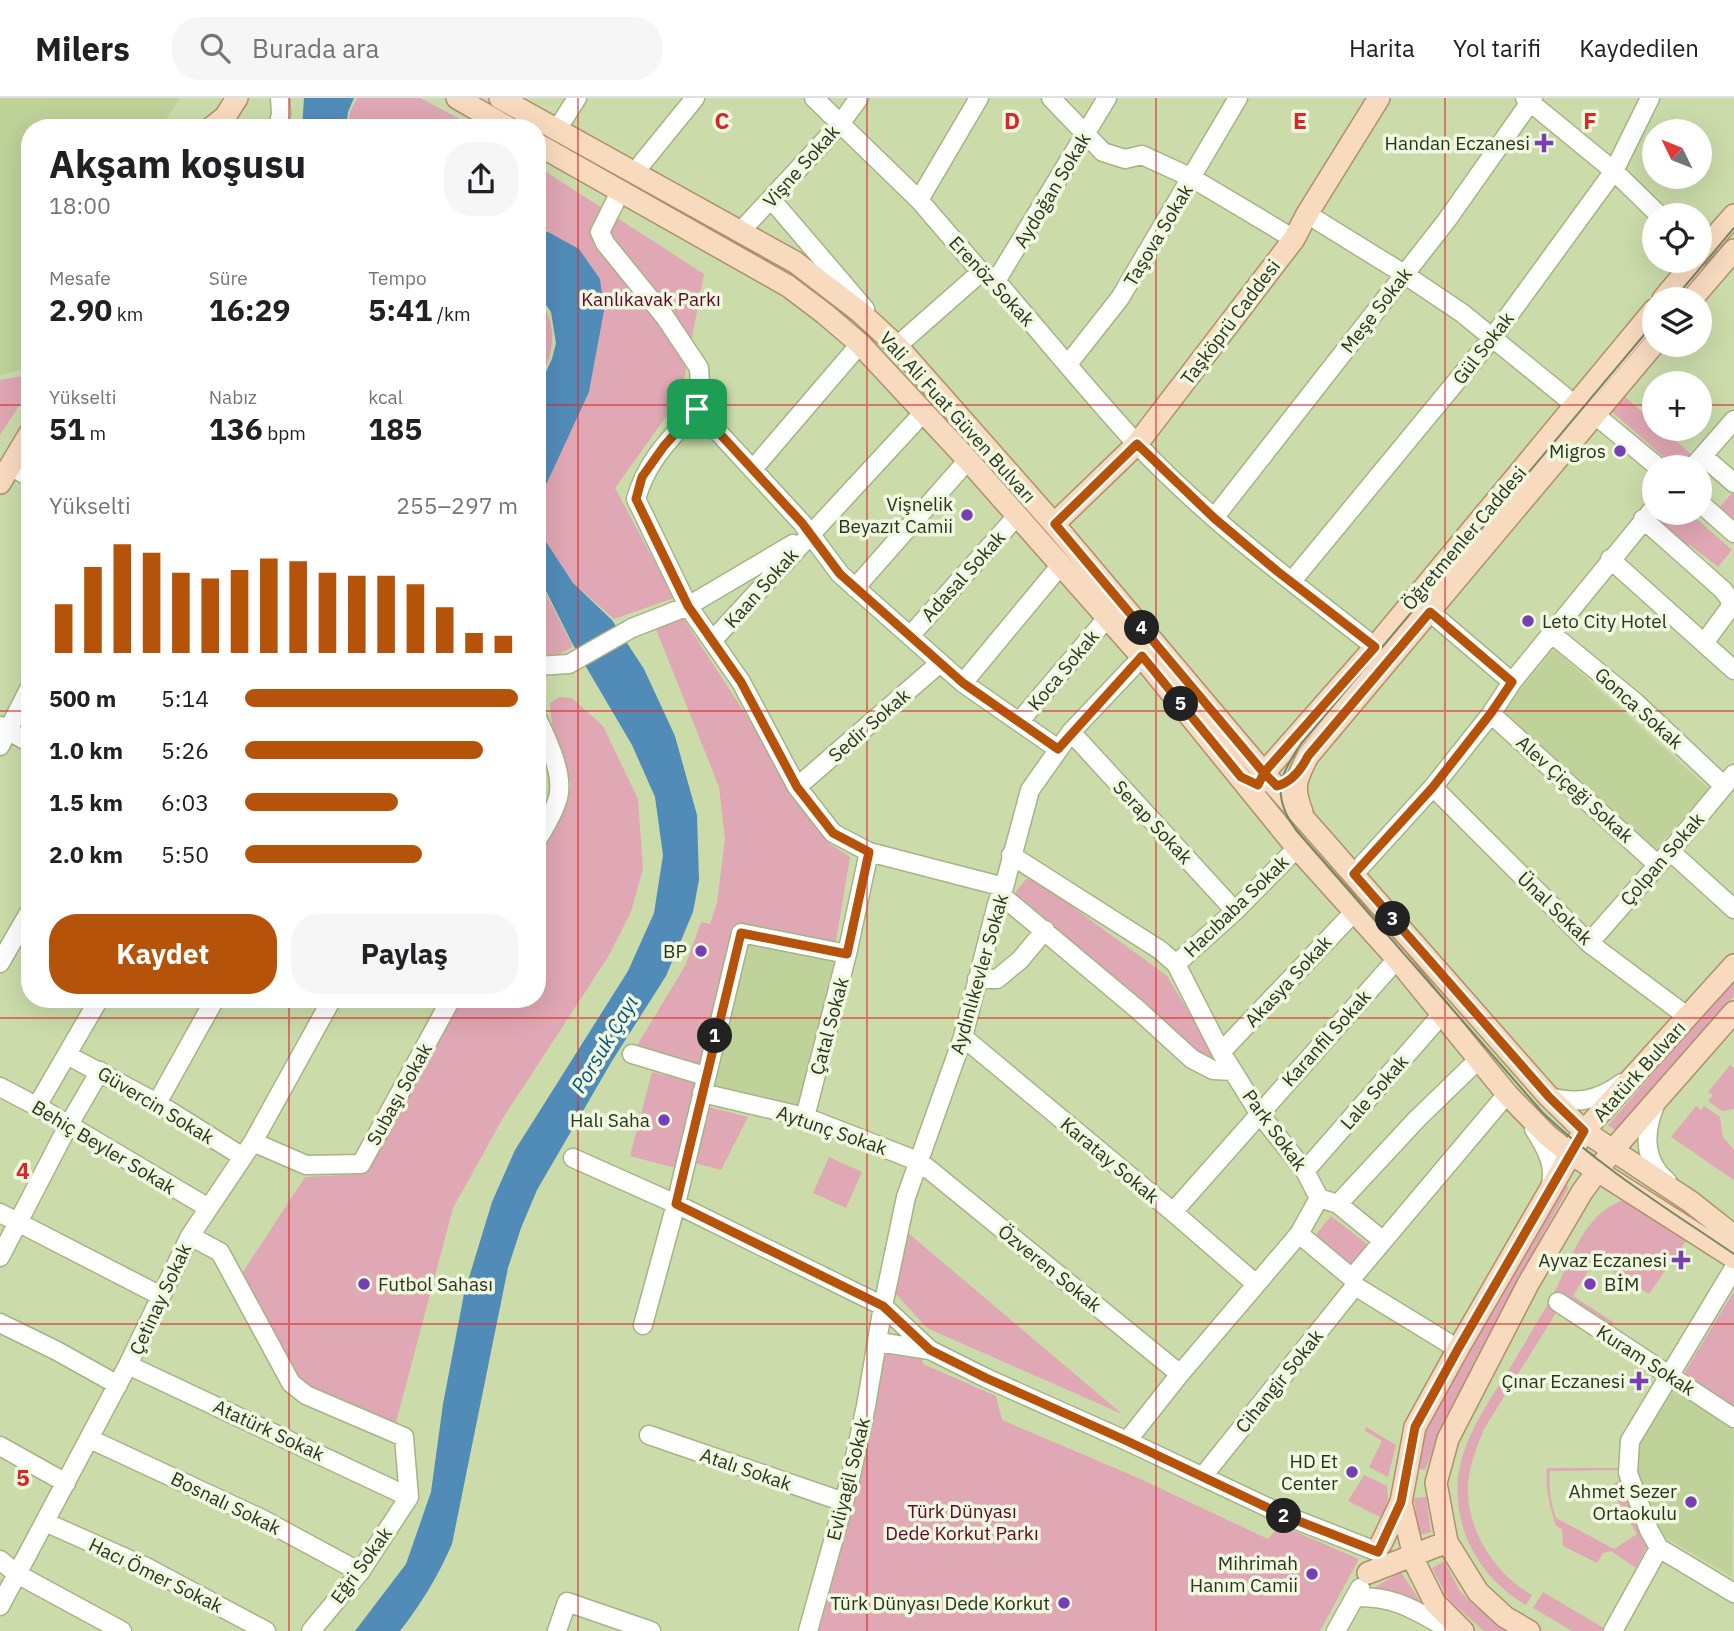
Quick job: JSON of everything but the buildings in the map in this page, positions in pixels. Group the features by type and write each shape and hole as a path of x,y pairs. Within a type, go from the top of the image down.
{"main road":[{"path":"215,119 228,98"},
{"path":"222,119 237,98"},
{"path":"457,98 493,119"},
{"name":"Vali Ali Fuat Güven Bulvarı","path":"500,98 536,119"},
{"name":"Taşköprü Caddesi","path":"1055,524 1137,444 1293,239 1379,98"},
{"name":"Vali Ali Fuat Güven Bulvarı","path":"546,125 795,262 860,312 897,346 1055,524 1260,784 1297,848 1398,959 1513,1100 1548,1136 1571,1154 1682,1222 1734,1258"},
{"name":"Vali Ali Fuat Güven Bulvarı","path":"546,149 788,286 860,344 1260,784 1304,817 1549,1097 1584,1131 1691,1202 1734,1236"},
{"path":"1712,240 1734,215"},
{"path":"1702,287 1734,250"},
{"path":"1673,287 1685,273"},
{"name":"Öğretmenler Caddesi","path":"1301,768 1308,756 1430,612 1585,409 1642,327"},
{"name":"Öğretmenler Caddesi","path":"1260,784 1375,647 1585,409 1642,355"},
{"path":"5,475 21,448"},
{"path":"1260,784 1285,784 1301,768"},
{"path":"1301,768 1296,779 1296,796 1304,817"},
{"name":"Atatürk Bulvarı","path":"1463,1631 1435,1603 1414,1555 1402,1492 1415,1427 1584,1131 1734,965"},
{"name":"Atatürk Bulvarı","path":"1529,1631 1505,1617 1478,1592 1447,1542 1436,1483 1448,1439 1528,1284 1597,1171 1734,1012"},
{"path":"1379,1548 1402,1492 1436,1483"},
{"path":"1368,1573 1447,1542"}],"street":[{"path":"280,98 280,119"},
{"path":"556,131 577,98"},
{"path":"634,173 695,98"},
{"name":"Erenöz Sokak","path":"814,98 919,200 1137,444 1214,518 1375,647"},
{"name":"Vişne Sokak","path":"740,232 840,124 859,98"},
{"path":"919,200 979,98"},
{"path":"1051,98 1103,152 1125,159 1142,155 1192,178 1293,239"},
{"name":"Aydoğan Sokak","path":"897,346 988,276 1087,133 1107,98"},
{"name":"Taşova Sokak","path":"1068,364 1120,298 1238,98"},
{"name":"Gül Sokak","path":"1292,581 1493,337 1614,171 1650,98"},
{"path":"1530,100 1614,171 1647,203"},
{"name":"Meşe Sokak","path":"1214,518 1447,220 1530,100"},
{"path":"620,192 600,232 605,243 681,338 699,368 701,400 697,409 664,446 642,477 636,499 688,606 741,682 797,787 833,833 869,852 1002,891 1192,1059 1213,1070 1233,1071"},
{"path":"771,199 897,346"},
{"path":"1307,214 1404,274 1493,337 1643,455"},
{"path":"1712,266 1717,270"},
{"path":"753,469 860,344"},
{"path":"697,409 802,523 840,574 963,683 1058,749"},
{"name":"Kaan Sokak","path":"712,641 924,412"},
{"path":"1704,455 1734,420"},
{"path":"855,588 968,460"},
{"path":"1712,470 1734,483"},
{"path":"1712,514 1734,533"},
{"name":"Adasal Sokak","path":"910,636 1016,517"},
{"path":"1354,874 1433,787 1512,682 1642,520"},
{"path":"1660,525 1731,601 1729,609 1704,643"},
{"path":"546,665 569,664 632,628 688,606 809,534"},
{"path":"1610,559 1734,670"},
{"path":"963,683 1060,566"},
{"path":"1430,612 1512,682"},
{"name":"Koca Sokak","path":"1019,722 1107,618"},
{"name":"Gonca Sokak","path":"1552,634 1729,780"},
{"name":"Aydınlıkevler Sokak","path":"879,1334 906,1197 963,1037 1030,790 1071,732 1142,656"},
{"name":"Sedir Sokak","path":"797,787 940,663"},
{"path":"21,703 3,734 21,740"},
{"name":"Alev Çiçeği Sokak","path":"1491,713 1664,858 1734,909"},
{"name":"Serap Sokak","path":"1071,732 1235,911"},
{"path":"546,736 552,748 558,776 559,799 546,823"},
{"name":"Çolpan Sokak","path":"1589,943 1729,780"},
{"name":"Ünal Sokak","path":"1433,787 1589,943 1688,1017"},
{"name":"Hacıbaba Sokak","path":"1175,964 1235,911 1297,848"},
{"name":"Çatal Sokak","path":"805,1117 847,954 869,852"},
{"name":"Park Sokak","path":"1011,855 1160,950 1175,964 1221,1052 1259,1113 1305,1171 1319,1198"},
{"name":"Akasya Sokak","path":"1221,1052 1355,911"},
{"path":"0,963 21,927"},
{"path":"977,979 998,979 1020,960 1045,930"},
{"path":"643,1325 676,1204 741,933 847,954"},
{"name":"Karanfil Sokak","path":"1173,1212 1398,959"},
{"path":"37,1106 94,1008"},
{"path":"157,1103 210,1008"},
{"name":"Çetinay Sokak","path":"0,1606 128,1366 190,1236 253,1142 327,1008"},
{"name":"Subaşı Sokak","path":"253,1142 306,1165 360,1164 446,1008"},
{"name":"Lale Sokak","path":"1305,1171 1443,1014"},
{"name":"Karatay Sokak","path":"963,1037 1256,1284"},
{"name":"Aytunç Sokak","path":"632,1054 704,1085 805,1117 920,1162"},
{"name":"Güvercin Sokak","path":"67,1055 157,1103 243,1157"},
{"path":"1338,1204 1417,1119 1479,1059"},
{"path":"1549,1097 1578,1102 1593,1100 1614,1089 1644,1066"},
{"path":"0,1257 68,1126 100,1071"},
{"name":"Behiç Beyler Sokak","path":"0,1087 37,1106 207,1207"},
{"path":"1513,1100 1547,1148 1554,1178 1542,1206"},
{"name":"Cihangir Sokak","path":"1203,1476 1354,1282 1382,1240 1513,1100"},
{"path":"1657,1101 1647,1130 1648,1153 1652,1165 1691,1202"},
{"path":"573,1158 676,1204 883,1306 930,1350"},
{"name":"Özveren Sokak","path":"920,1162 1180,1374"},
{"path":"1127,1441 1299,1234 1319,1198 1338,1204 1382,1240"},
{"path":"0,1213 162,1296"},
{"path":"1299,1234 1354,1282 1458,1349"},
{"path":"190,1236 220,1252 291,1383 306,1395 404,1437 409,1497"},
{"path":"1734,1268 1630,1441 1627,1460 1628,1473 1658,1548 1734,1593"},
{"name":"Kuram Sokak","path":"1558,1302 1734,1419"},
{"path":"0,1324 57,1351 118,1385"},
{"path":"879,1334 930,1350 1283,1515 1379,1548 1336,1631"},
{"name":"Evliyagil Sokak","path":"808,1631 844,1502 879,1334"},
{"name":"Atatürk Sokak","path":"128,1366 409,1497"},
{"name":"Atalı Sokak","path":"649,1435 844,1502"},
{"name":"Bosnalı Sokak","path":"90,1439 262,1519 360,1572"},
{"path":"0,1447 66,1483"},
{"name":"Eğri Sokak","path":"311,1631 360,1572 409,1497"},
{"name":"Hacı Ömer Sokak","path":"45,1522 146,1567 266,1631"},
{"path":"1613,1631 1658,1548"},
{"path":"0,1560 17,1574 122,1631"},
{"path":"1354,1597 1378,1597 1405,1605 1452,1631"},
{"path":"557,1631 567,1602 651,1631"}],"shaded area":[{"path":"0,98 180,98 166,119 21,119 21,370 0,375"},
{"path":"1554,649 1709,789 1653,852 1503,711"},
{"path":"741,933 847,954 805,1117 702,1093"},
{"name":"Ahmet Sezer Ortaokulu","path":"1674,1389 1734,1430 1732,1577 1666,1538 1657,1524 1637,1471 1638,1444"}],"green space":[{"path":"357,98 420,98 460,119 349,119"},
{"name":"Kanlıkavak Parkı","path":"546,172 704,274 681,396 615,488 674,598 614,619 573,583 546,542 546,484 589,392 604,311 547,230"},
{"path":"546,311 552,330 546,365"},
{"path":"21,376 21,403 0,435 0,380"},
{"path":"1624,396 1642,412 1642,438 1611,411"},
{"path":"1645,441 1676,441 1691,454 1690,455 1661,455"},
{"path":"1734,492 1734,521 1719,508"},
{"path":"1658,525 1704,525 1732,550 1718,567 1690,545 1679,544"},
{"path":"546,594 573,647 553,658 546,658"},
{"path":"681,615 830,844 850,857 835,947 734,928 699,1074 632,1054 685,966 701,922 710,924 717,903 725,839 719,787 656,629"},
{"path":"559,697 572,698 603,726 638,799 643,869 631,912 608,957 503,1118 453,1208 395,1426 299,1381 239,1278 305,1177 363,1174 454,1008 546,1008 546,842 568,802 571,784 552,724 550,703"},
{"path":"1026,879 1036,880 1167,976 1211,1049 1214,1059 1210,1062 1202,1058 1014,894"},
{"path":"1734,980 1734,996 1615,1130 1608,1125"},
{"path":"1730,1065 1734,1068 1734,1109 1722,1111 1708,1101 1713,1095 1708,1092"},
{"name":"Halı Saha","path":"652,1072 699,1084 676,1168 630,1156"},
{"path":"1696,1106 1701,1110 1704,1106 1720,1117 1723,1137 1734,1150 1734,1180 1671,1137"},
{"path":"709,1107 748,1117 721,1170 691,1162"},
{"path":"829,1157 862,1172 846,1208 813,1193"},
{"path":"1564,1184 1569,1187 1516,1283 1499,1322 1447,1414 1425,1470 1415,1468 1424,1427"},
{"path":"1632,1199 1690,1235 1649,1294 1595,1260 1573,1296 1613,1322 1609,1328 1554,1293 1575,1249 1592,1222 1617,1203"},
{"path":"1331,1216 1367,1244 1349,1267 1313,1238"},
{"path":"907,1232 1122,1414 927,1328 896,1294"},
{"path":"1734,1291 1734,1410 1683,1375"},
{"path":"1549,1302 1559,1308 1484,1429 1468,1485 1470,1508 1479,1538 1507,1576 1532,1595 1526,1605 1491,1577 1478,1559 1467,1539 1457,1493 1459,1473 1471,1434"},
{"name":"Türk Dünyası Dede Korkut Parkı","path":"886,1351 922,1358 923,1364 996,1396 1002,1420 1136,1477 1268,1539 1280,1525 1359,1559 1320,1631 819,1631 861,1477"},
{"path":"1366,1427 1396,1445 1388,1477 1369,1467 1382,1441 1365,1431"},
{"path":"1547,1468 1619,1468 1550,1471 1550,1495 1556,1518 1614,1549 1637,1534 1609,1486 1622,1479 1647,1546 1636,1568 1611,1551 1603,1553 1597,1563 1563,1546 1562,1529 1556,1526 1548,1497"},
{"path":"1364,1475 1387,1486 1388,1499 1382,1518 1348,1501"},
{"path":"1426,1497 1431,1532 1419,1535 1414,1498"},
{"path":"1444,1561 1460,1591 1508,1631 1484,1631 1449,1600 1432,1568"},
{"path":"1401,1572 1425,1609 1367,1592"},
{"path":"1543,1592 1604,1628 1602,1631 1572,1631 1533,1608"}],"water":[{"path":"304,98 354,98 347,119 303,119"},
{"name":"Porsuk Çayı","path":"546,231 579,249 600,279 604,311 589,392 546,485 546,372 556,343 551,312 546,305"},
{"name":"Porsuk Çayı","path":"546,542 573,583 612,620 644,669 675,736 697,815 699,880 693,912 666,976 612,1061 537,1190 521,1228 508,1268 452,1544 447,1556 422,1600 400,1631 355,1631 406,1564 431,1492 443,1404 464,1294 492,1202 515,1150 628,971 654,913 663,855 655,797 632,745 572,643 546,591"}],"tram line":[{"path":"1684,287 1734,228"},
{"path":"1642,337 1301,744 1287,766 1281,797 1283,807 1296,830 1543,1113 1612,1170 1734,1254"}],"place":[{"name":"Handan Eczanesi","path":"1544,143"},
{"name":"Migros","path":"1620,451"},
{"name":"Vişnelik Beyazıt Camii","path":"967,515"},
{"name":"Leto City Hotel","path":"1528,621"},
{"name":"BP","path":"701,951"},
{"name":"Halı Saha","path":"664,1120"},
{"name":"Ayvaz Eczanesi","path":"1681,1260"},
{"name":"Futbol Sahası","path":"364,1284"},
{"name":"BİM","path":"1590,1284"},
{"name":"Çınar Eczanesi","path":"1639,1381"},
{"name":"HD Et Center","path":"1352,1472"},
{"name":"Ahmet Sezer Ortaokulu","path":"1691,1502"},
{"name":"Mihrimah Hanım Camii","path":"1312,1574"},
{"name":"Türk Dünyası Dede Korkut","path":"1064,1603"}],"route":[{"path":"697,409 664,446 642,477 636,499 688,606 741,682 797,787 833,833 869,852 847,954 741,933 676,1204 883,1306 930,1350 986,1378 1283,1515 1378,1552 1401,1502 1415,1427 1584,1131 1549,1097 1354,874 1433,787 1512,682 1430,612 1308,756 1296,775 1285,784 1277,786 1264,773 1055,524 1137,444 1214,518 1375,647 1268,768 1264,773 1261,778 1258,785 1241,777 1142,656 1058,749 963,683 840,574 802,523 697,409"}]}
